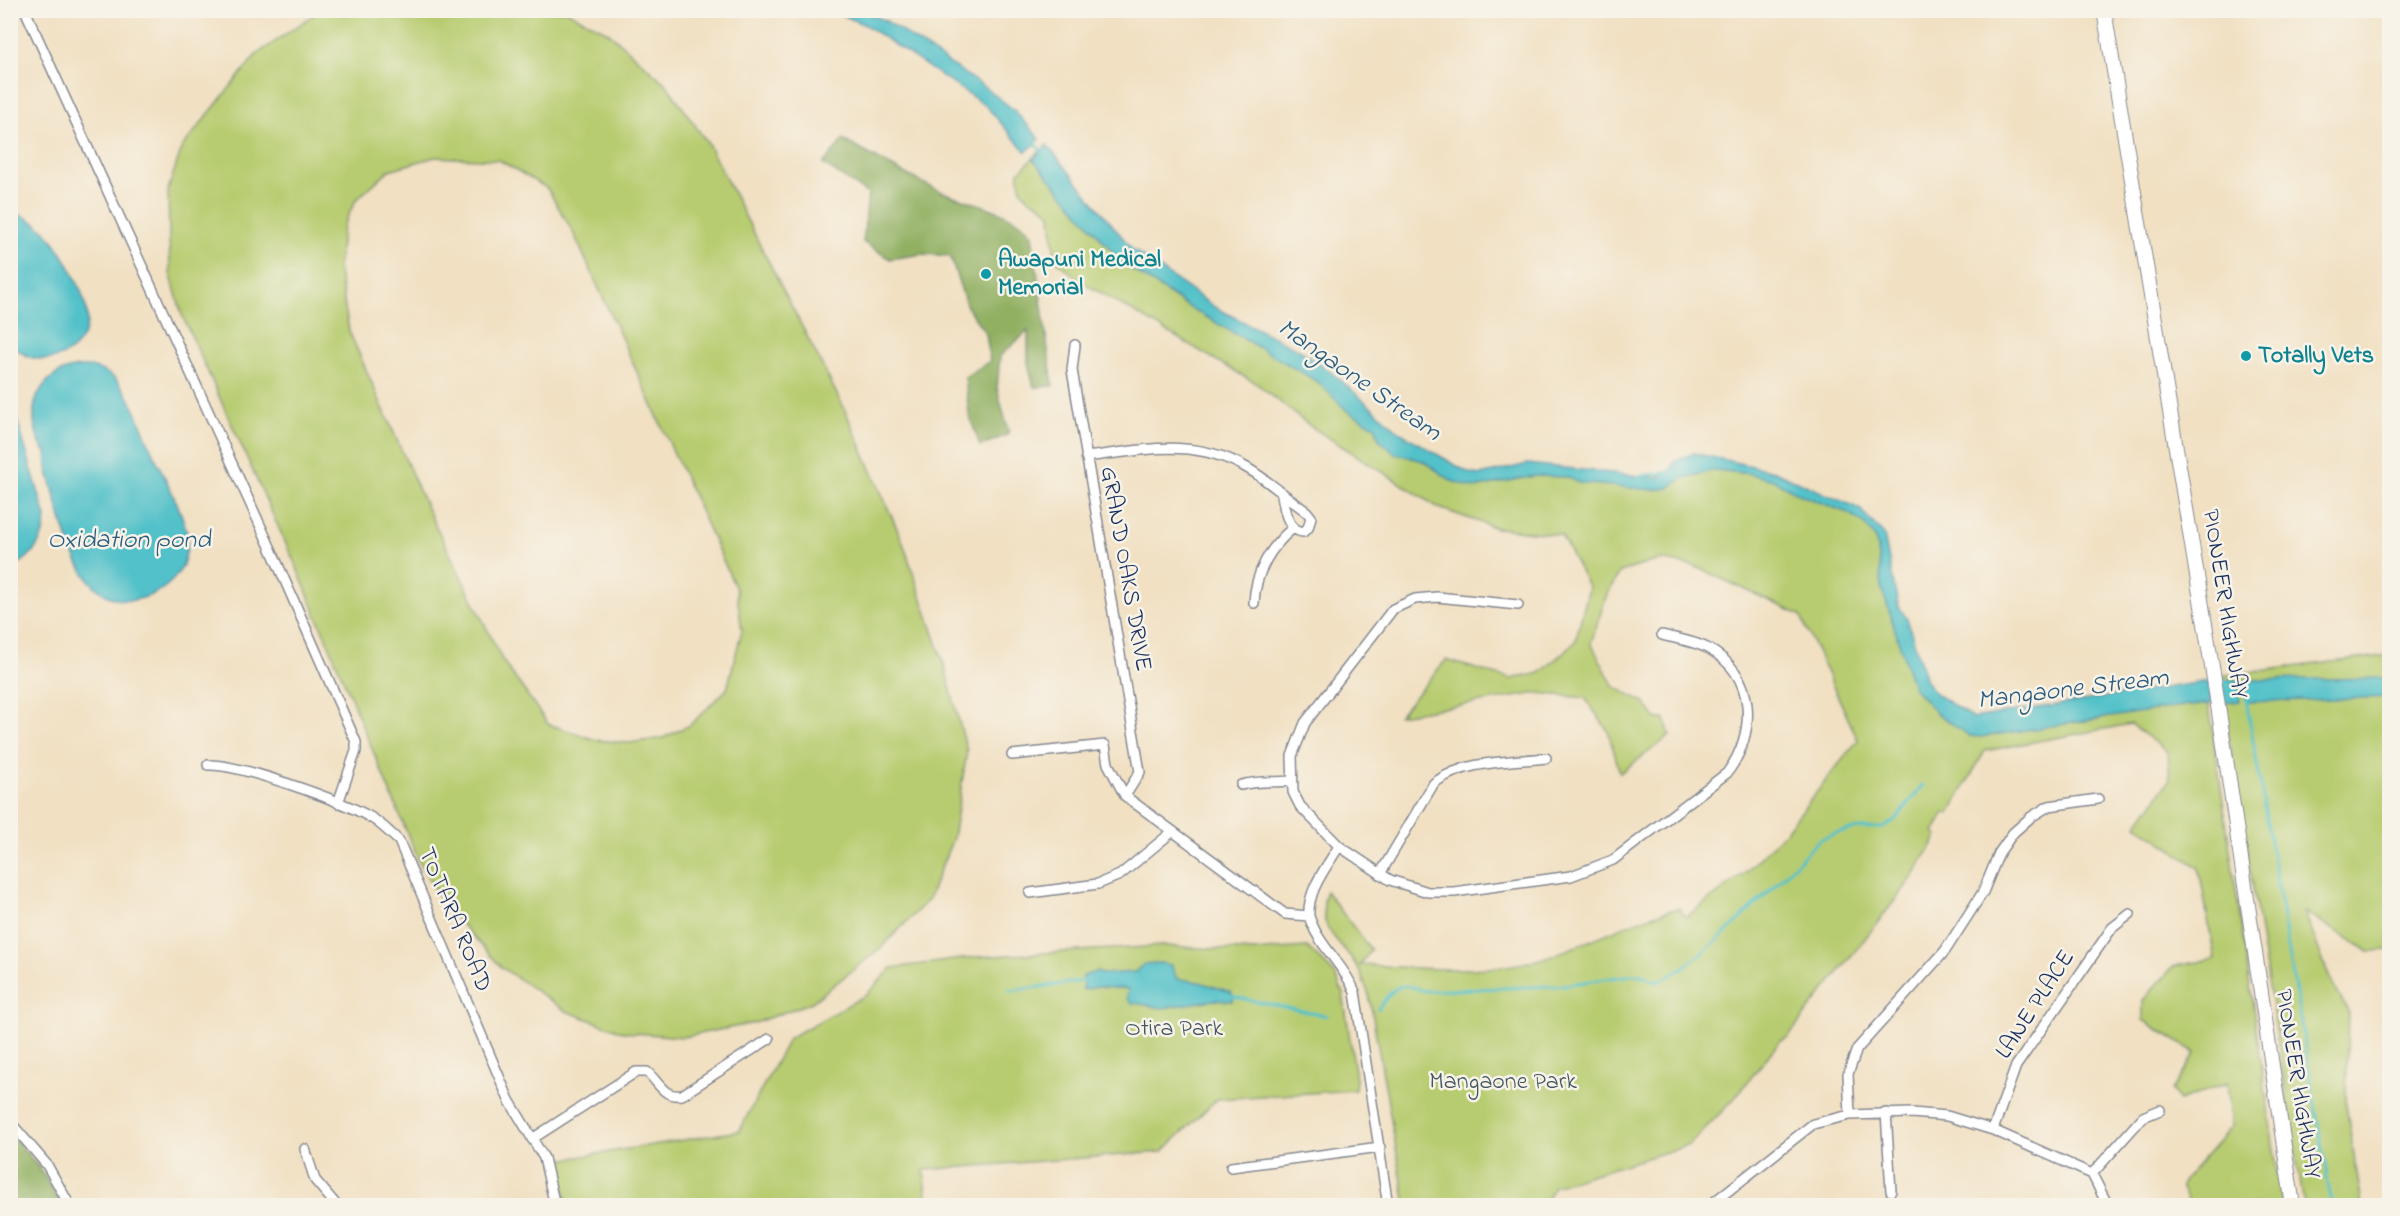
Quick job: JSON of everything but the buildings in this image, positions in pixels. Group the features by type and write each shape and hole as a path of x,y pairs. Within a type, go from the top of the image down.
{"main road":[{"name":"PIONEER HIGHWAY","path":"2104,10 2214,679 2293,1206"}],"street":[{"path":"24,10 271,549 356,742 356,752 338,803"},
{"name":"GRAND OAKS DRIVE","path":"1076,345 1072,370 1140,772 1125,796"},
{"path":"1086,458 1159,447 1196,449 1213,453 1249,468 1311,517 1308,528 1303,532 1293,528 1286,514 1282,495"},
{"path":"1254,603 1254,583 1266,558 1293,528"},
{"path":"1518,605 1437,597 1415,599 1393,609 1305,723 1292,756 1291,781 1300,806 1339,846 1400,885 1440,893 1571,876 1613,860 1727,773 1744,746 1748,723 1744,693 1730,667 1719,657 1694,643 1662,635"},
{"path":"1012,754 1105,745 1108,764 1125,796 1285,914 1309,916"},
{"path":"1380,874 1434,783 1447,774 1465,767 1546,758"},
{"name":"TOTARA ROAD","path":"207,765 231,766 338,803 371,817 399,841 509,1100 544,1158 555,1206"},
{"path":"1241,785 1263,780 1291,781"},
{"path":"1850,1115 1848,1074 1857,1049 1945,951 1983,892 2000,853 2013,832 2049,806 2098,799"},
{"path":"1030,892 1098,884 1120,875 1172,832"},
{"path":"1339,846 1315,886 1308,907 1309,916 1315,934 1345,971 1355,992 1388,1206"},
{"name":"LANE PLACE","path":"1993,1130 2016,1066 2112,928 2130,914"},
{"path":"532,1139 636,1072 647,1072 662,1090 675,1096 682,1095 768,1039"},
{"path":"2092,1174 2143,1117 2160,1110"},
{"path":"1886,1113 1891,1191"},
{"path":"1709,1206 1813,1124 1850,1115 1886,1113 1931,1113 1993,1130 2092,1174 2108,1206"},
{"path":"10,1122 47,1165 70,1206"},
{"path":"1231,1167 1380,1147"},
{"path":"305,1149 315,1180 337,1206"}],"green space":[{"path":"319,11 566,11 608,32 667,85 708,144 845,410 902,540 944,664 967,751 953,838 928,900 882,947 812,1002 755,1023 683,1037 623,1032 566,1011 501,967 444,905 420,864 296,566 182,315 170,273 168,190 182,147 256,55","holes":["435,157 499,160 547,188 573,232 736,589 742,630 727,689 690,725 663,738 629,743 596,740 548,724 503,661 426,506 349,331 338,267 343,226 356,200 389,170"]},
{"path":"843,140 933,188 1014,219 1025,226 1032,235 1053,386 1034,387 1028,363 1028,331 1000,356 997,388 1009,434 980,446 969,414 965,377 990,361 986,334 967,307 950,256 922,254 890,259 863,242 868,194 823,164"},
{"name":"Mangaone Park","path":"1041,150 1141,261 1392,432 1473,477 1530,468 1632,478 1696,468 1755,470 1807,489 1879,531 1917,676 1935,698 1974,725 2207,692 2282,1205 2190,1205 2181,1186 2232,1126 2227,1083 2179,1101 2172,1090 2196,1053 2143,1020 2143,1000 2174,966 2215,959 2199,868 2137,825 2170,779 2168,753 2131,724 1985,751 1949,814 1945,812 1934,833 1938,836 1910,881 1788,1037 1780,1041 1734,1099 1689,1145 1554,1186 1545,1205 1406,1205 1369,995 1356,965 1326,925 1324,905 1326,891 1371,950 1360,965 1480,969 1503,967 1550,956 1630,924 1679,908 1686,917 1745,873 1785,832 1858,740 1800,615 1694,566 1659,560 1620,572 1607,594 1591,643 1614,687 1644,702 1657,719 1665,719 1670,736 1620,773 1608,731 1585,698 1538,693 1399,715 1446,660 1511,679 1540,673 1575,642 1589,588 1561,535 1496,528 1439,508 1310,426 1257,384 1082,282 1055,260 1051,214 1028,198 1021,189 1019,172"},
{"path":"2389,655 2389,950 2368,951 2304,911 2330,979 2348,1011 2346,1105 2362,1205 2304,1205 2219,676"},
{"name":"Otira Park","path":"1163,946 1254,951 1307,947 1335,974 1343,994 1356,1078 1355,1090 1217,1099 1162,1152 924,1170 928,1203 933,1205 567,1205 559,1160 739,1131 789,1038 866,995 892,968 977,957"},
{"path":"10,1133 40,1169 62,1205 11,1205"}],"water":[{"path":"833,11 864,11 886,21 986,88 1014,110 1040,139 1026,152 986,106 865,25"},
{"path":"1047,145 1132,249 1216,308 1301,351 1332,373 1401,433 1469,473 1480,475 1528,464 1658,478 1672,468 1675,461 1694,453 1774,471 1860,509 1884,535 1898,605 1907,619 1926,681 1936,694 1973,718 2208,681 2212,704 2188,705 1981,737 1970,736 1936,713 1913,687 1882,589 1878,549 1874,536 1864,524 1848,513 1803,496 1773,480 1751,474 1716,470 1683,478 1669,488 1653,490 1579,483 1567,477 1535,476 1474,488 1452,481 1423,461 1394,453 1379,439 1375,426 1347,411 1318,382 1189,307 1123,264 1033,159"},
{"path":"11,211 33,221 47,233 72,271 84,299 87,323 83,336 76,346 55,358 31,357 20,352 11,342"},
{"name":"Oxidation pond","path":"90,367 105,372 113,377 123,389 133,406 182,516 187,540 185,560 175,578 153,594 128,600 107,595 90,582 67,538 47,468 46,452 37,434 34,408 37,397 49,380 68,369"},
{"name":"Oxidation pond","path":"10,397 46,517 43,534 36,548 25,560 11,568"},
{"path":"2389,678 2389,697 2246,702 2244,680"},
{"path":"2220,679 2238,680 2240,701 2223,703"},
{"path":"1144,964 1171,965 1177,979 1199,982 1231,992 1234,997 1232,1001 1213,1000 1162,1008 1130,1002 1127,998 1128,989 1097,987 1083,990 1083,976 1098,971 1102,974 1135,972"}],"waterway":[{"name":"Mangaone Stream","path":"1034,143 1044,153"},
{"name":"Mangaone Stream","path":"1640,476 1669,472"},
{"path":"2246,699 2332,1206"},
{"path":"1378,1009 1392,991 1402,986 1423,991 1557,986 1632,975 1642,975 1656,982 1694,960 1716,941 1819,840 1836,833 1859,828 1884,828 1897,818 1923,785"},
{"path":"1009,991 1085,981"},
{"path":"1230,996 1327,1016"}],"place":[{"name":"Awapuni Medical Memorial","path":"986,274"},
{"name":"Totally Vets","path":"2246,356"}]}
